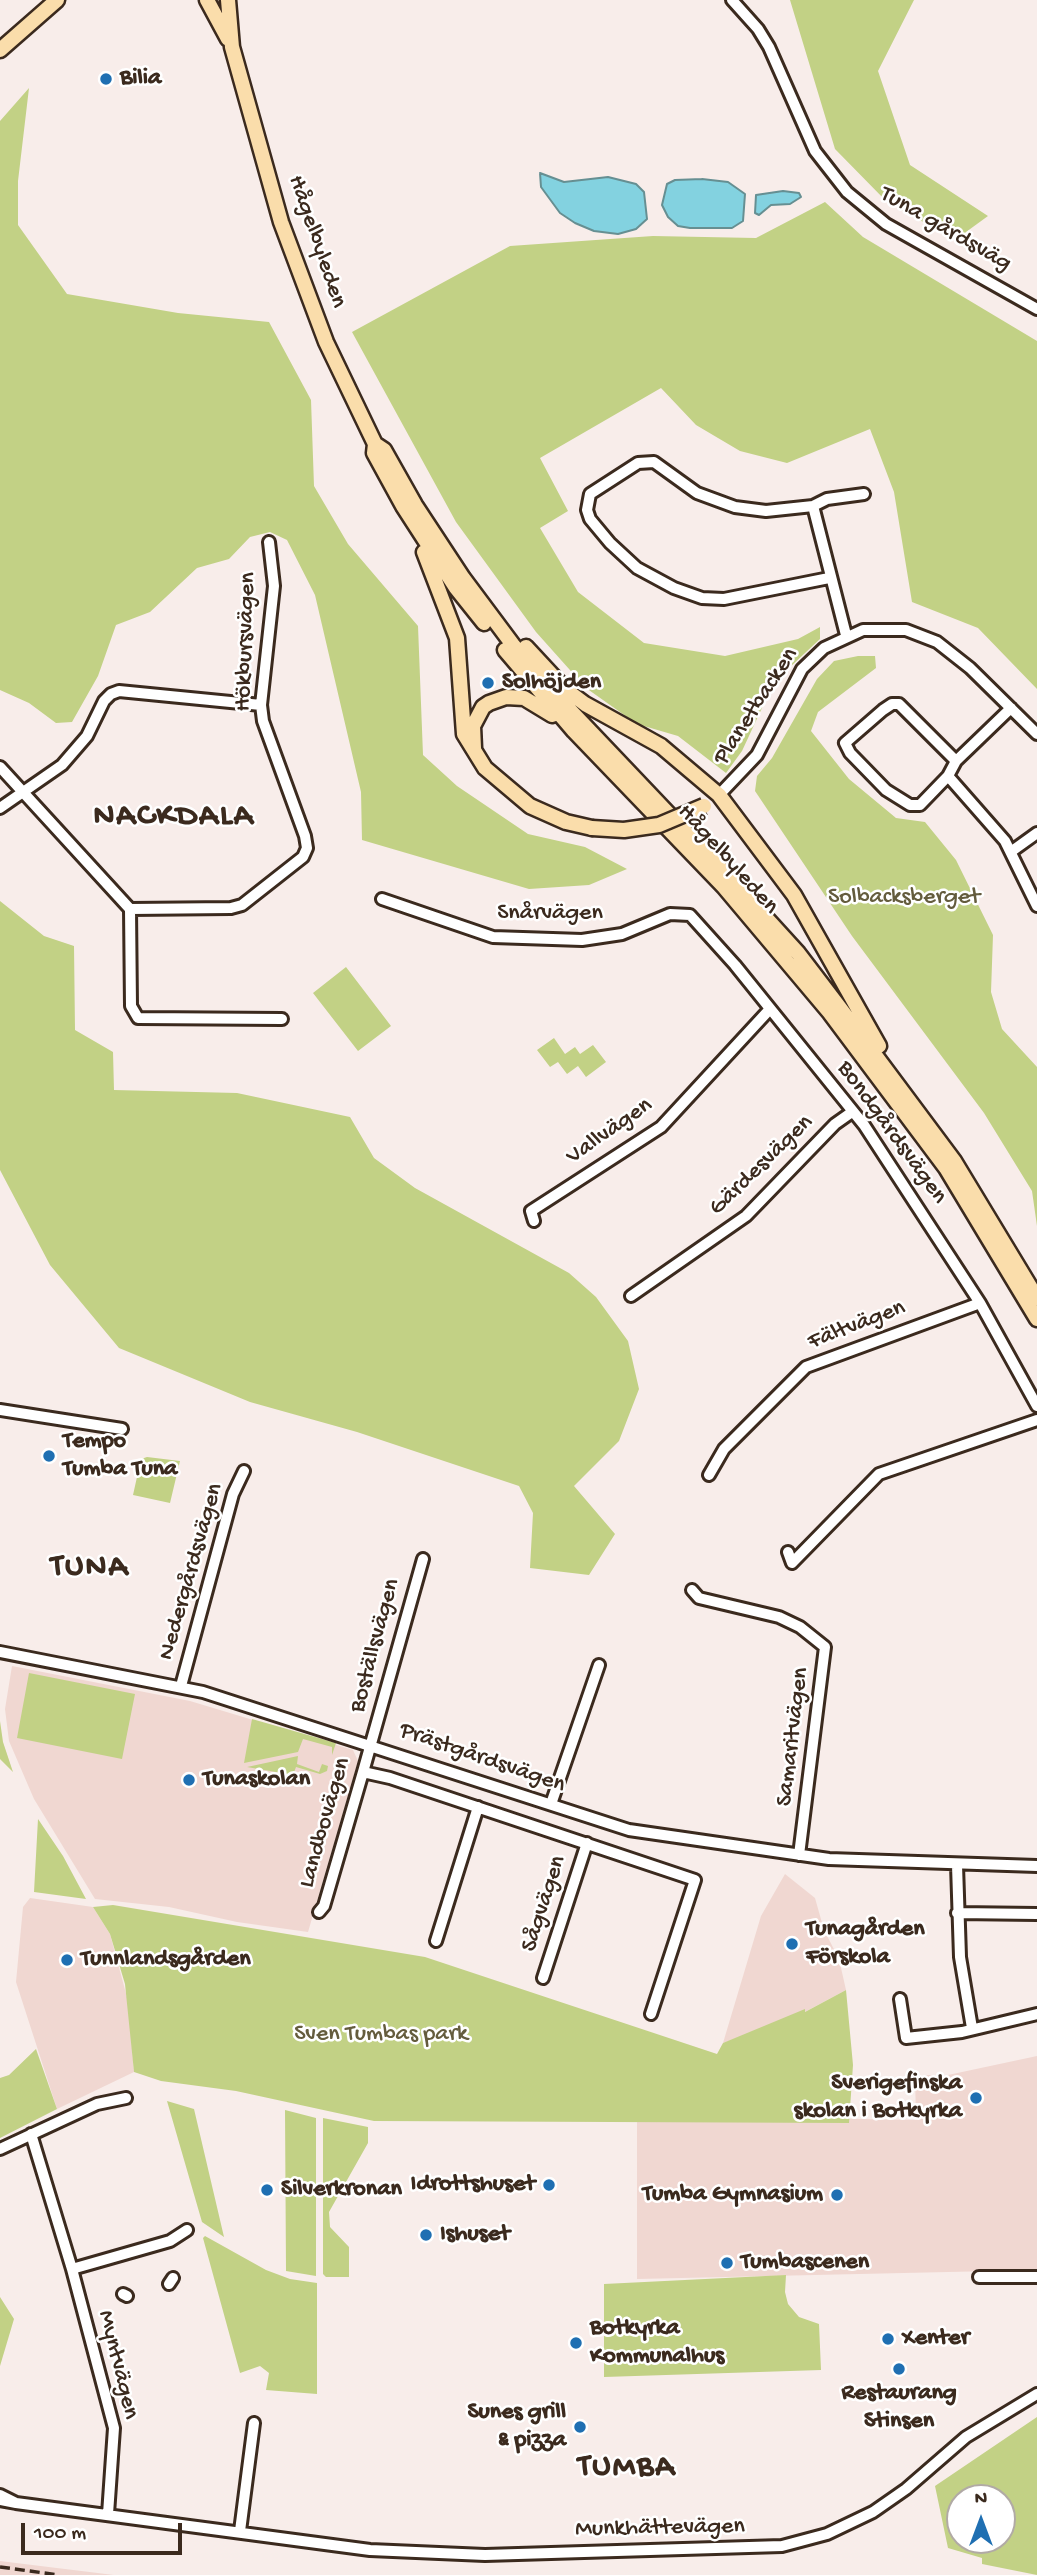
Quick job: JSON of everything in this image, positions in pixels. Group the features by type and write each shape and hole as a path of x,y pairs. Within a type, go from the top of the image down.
{"main road":[{"path":"0,50 57,0"},
{"name":"Hågelbyleden","path":"207,0 232,47"},
{"name":"Hågelbyleden","path":"228,0 232,47 293,257 326,342 375,444 384,450 410,506 456,588 532,685 724,887 830,1013 946,1168 1037,1319"},
{"path":"410,506 453,620 460,654 460,712 464,734 495,778 530,806 566,822 592,828 624,830 659,825 704,806 719,796"},
{"path":"410,506 517,638 565,689 608,719 661,746 719,796 794,895 901,1087"},
{"name":"Hågelbyleden","path":"410,506 513,645 550,690 798,953 954,1161 1037,1298"},
{"path":"477,755 472,735 476,718 489,703 511,696 542,707 599,757"}],"street":[{"name":"Tuna gårdsväg","path":"732,0 758,29 769,47 815,151 848,192 886,224 1037,309"},
{"path":"829,578 753,594 702,598 674,588 637,568 610,543 590,519 587,502 590,494 638,463 654,462 697,493 735,507 766,511 813,506 827,499 864,494"},
{"path":"813,506 829,578 846,635"},
{"name":"Hökbursvägen","path":"130,909 231,908 242,905 305,855 305,836 266,730 261,705 274,586 269,542"},
{"name":"Planetbacken","path":"719,796 757,755 802,669 815,654 846,635 874,628 891,628 930,639 950,651 1037,734"},
{"path":"0,808 62,765 87,736 104,701 111,694 119,691 261,705"},
{"path":"956,761 899,704 892,704 883,710 845,743 850,753 903,803 920,805 948,776 956,761 1011,708"},
{"path":"0,767 130,909 133,1014 144,1020 282,1020"},
{"path":"948,776 1012,851 1037,905"},
{"path":"1012,851 1037,832"},
{"name":"Snårvägen","path":"382,899 493,937 582,940 608,937 677,913"},
{"name":"Bondgårdsvägen","path":"677,913 690,915 852,1112 931,1224 980,1303 1037,1406"},
{"name":"Vallvägen","path":"534,1221 531,1211 661,1127 770,1009"},
{"name":"Gärdesvägen","path":"631,1296 746,1216 835,1124 852,1112"},
{"name":"Fältvägen","path":"709,1475 724,1449 806,1367 980,1303"},
{"path":"0,1410 122,1429"},
{"path":"788,1552 792,1563 879,1474 1037,1420"},
{"name":"Nedergårdsvägen","path":"181,1686 233,1494 244,1471"},
{"name":"Boställsvägen","path":"371,1744 423,1559"},
{"name":"Samaritvägen","path":"692,1590 699,1598 779,1617 800,1627 825,1647 799,1855"},
{"name":"Prästgårdsvägen","path":"0,1652 181,1686 371,1744 629,1830 799,1855 957,1865 1037,1866"},
{"path":"551,1804 599,1665"},
{"name":"Landbovägen","path":"319,1912 324,1906 371,1744"},
{"path":"363,1772 478,1807 695,1880 651,2014"},
{"path":"436,1941 478,1807"},
{"name":"Sågvägen","path":"543,1978 587,1843"},
{"path":"957,1865 960,1957 972,2028"},
{"path":"957,1913 1037,1914"},
{"path":"900,1999 906,2038 1037,2014"},
{"path":"0,2149 97,2104 127,2098"},
{"name":"Myntvägen","path":"31,2134 72,2269 114,2428 108,2514"},
{"path":"72,2269 170,2241 187,2230"},
{"path":"979,2277 1037,2277"},
{"name":"Munkhättevägen","path":"0,2501 370,2550 485,2555 782,2546 827,2534 873,2512 901,2493 966,2437 1037,2394"},
{"path":"240,2531 254,2423"},
{"name":"Munkhättevägen","path":"0,2495 16,2503"}],"shaded area":[{"name":"Tunaskolan","path":"12,1666 190,1701 353,1750 358,1761 308,1932 237,1922 169,1907 95,1899 34,1799 9,1741 5,1709"},
{"name":"Tunagården Förskola","path":"785,1874 815,1898 824,1930 839,1959 846,1990 786,2022 723,2043 761,1916"},
{"path":"30,1898 93,1907 110,1934 128,2001 134,2072 57,2109 16,1982 23,1907"},
{"name":"Tumba Gymnasium","path":"1037,2056 1037,2270 637,2279 637,2109 805,2118 916,2120 915,2075 948,2075"},
{"path":"0,2561 16,2563 114,2575 0,2575"}],"green space":[{"path":"790,0 914,0 878,71 910,165 988,216 955,240 886,201 835,149"},
{"path":"29,88 18,181 18,225 67,294 178,313 269,322 311,400 314,486 348,544 418,626 423,755 457,786 528,834 585,847 627,869 589,885 529,889 362,840 361,792 315,595 287,540 270,532 250,537 229,559 197,568 150,612 116,625 98,676 72,722 56,723 29,703 0,690 0,121"},
{"path":"825,202 863,237 1037,341 1037,689 978,628 912,602 894,492 870,429 787,463 740,451 696,425 661,388 540,458 568,511 540,528 578,592 644,643 725,656 798,639 820,627 820,639 774,682 742,751 726,773 678,736 637,724 586,688 536,632 456,522 352,332 510,246 653,236 756,238"},
{"name":"Solbacksberget","path":"875,656 876,668 818,712 811,731 849,779 896,818 925,822 956,860 993,935 991,992 1002,1029 1037,1067 1037,1226 1032,1191 984,1113 852,936 755,791 757,776 772,758 817,679 834,661"},
{"path":"0,901 44,936 74,946 75,1030 113,1052 114,1090 237,1093 350,1117 374,1158 415,1188 569,1273 596,1297 628,1341 639,1389 619,1441 574,1486 615,1534 589,1575 530,1568 533,1513 519,1486 357,1432 250,1402 119,1348 50,1265 0,1170"},
{"path":"346,967 391,1026 358,1051 313,993"},
{"path":"554,1038 565,1054 575,1047 580,1054 593,1045 606,1062 586,1077 578,1066 567,1074 558,1062 550,1067 537,1050"},
{"path":"147,1457 180,1461 170,1503 133,1495 141,1459"},
{"path":"29,1673 135,1694 122,1759 17,1738"},
{"path":"252,1719 336,1743 332,1755 332,1747 303,1739 298,1752 244,1763"},
{"path":"0,1721 3,1742 13,1772 0,1759"},
{"path":"298,1756 297,1764 319,1772 322,1764 328,1766 327,1771 320,1774 296,1767 293,1775 247,1767"},
{"path":"38,1819 63,1856 86,1899 34,1892"},
{"name":"Sven Tumbas park","path":"113,1905 425,1957 717,2054 723,2043 805,2009 805,2012 846,1990 853,2065 849,2123 374,2121 236,2091 161,2081 134,2072 125,1984 110,1934 93,1907"},
{"path":"36,2049 57,2109 0,2138 0,2078 9,2075"},
{"path":"167,2101 194,2109 224,2237 202,2222"},
{"path":"285,2110 316,2118 316,2276 286,2271"},
{"path":"323,2118 368,2127 368,2143 329,2212 330,2227 349,2247 349,2277 326,2277 323,2274"},
{"path":"205,2236 266,2270 290,2279 317,2283 317,2394 266,2390 269,2373 260,2366 240,2373 203,2238"},
{"path":"786,2275 785,2292 788,2304 799,2317 819,2324 821,2370 604,2377 604,2284"},
{"path":"0,2297 14,2319 0,2366"},
{"path":"1037,2417 1037,2575 982,2564 982,2558 968,2554 1016,2554 1016,2484 946,2484 946,2538 935,2486"}],"water":[{"path":"540,173 564,182 608,177 636,184 644,192 647,219 636,229 618,234 594,231 575,223 560,213 541,187"},
{"path":"675,180 728,182 745,194 743,221 732,228 690,228 678,226 668,217 662,205 667,184"},
{"path":"783,191 799,193 801,197 790,204 771,205 759,215 755,213 756,195"}],"railway":[{"path":"0,2567 59,2575"}],"place":[{"name":"Bilia","path":"106,79"},
{"name":"Solhöjden","path":"488,683"},
{"name":"Tempo Tumba Tuna","path":"49,1456"},
{"name":"Tunaskolan","path":"189,1780"},
{"name":"Tunagården Förskola","path":"792,1944"},
{"name":"Tunnlandsgården","path":"67,1960"},
{"name":"Sverigefinska skolan i Botkyrka","path":"976,2098"},
{"name":"Idrottshuset","path":"549,2185"},
{"name":"Silverkronan","path":"267,2190"},
{"name":"Tumba Gymnasium","path":"837,2195"},
{"name":"Ishuset","path":"426,2235"},
{"name":"Tumbascenen","path":"727,2263"},
{"name":"Xenter","path":"888,2339"},
{"name":"Botkyrka Kommunalhus","path":"576,2343"},
{"name":"Restaurang Stinsen","path":"899,2369"},
{"name":"Sunes grill & pizza","path":"580,2427"}],"district":[{"name":"NACKDALA","path":"174,818"},
{"name":"TUNA","path":"90,1569"},
{"name":"TUMBA","path":"627,2469"}]}
